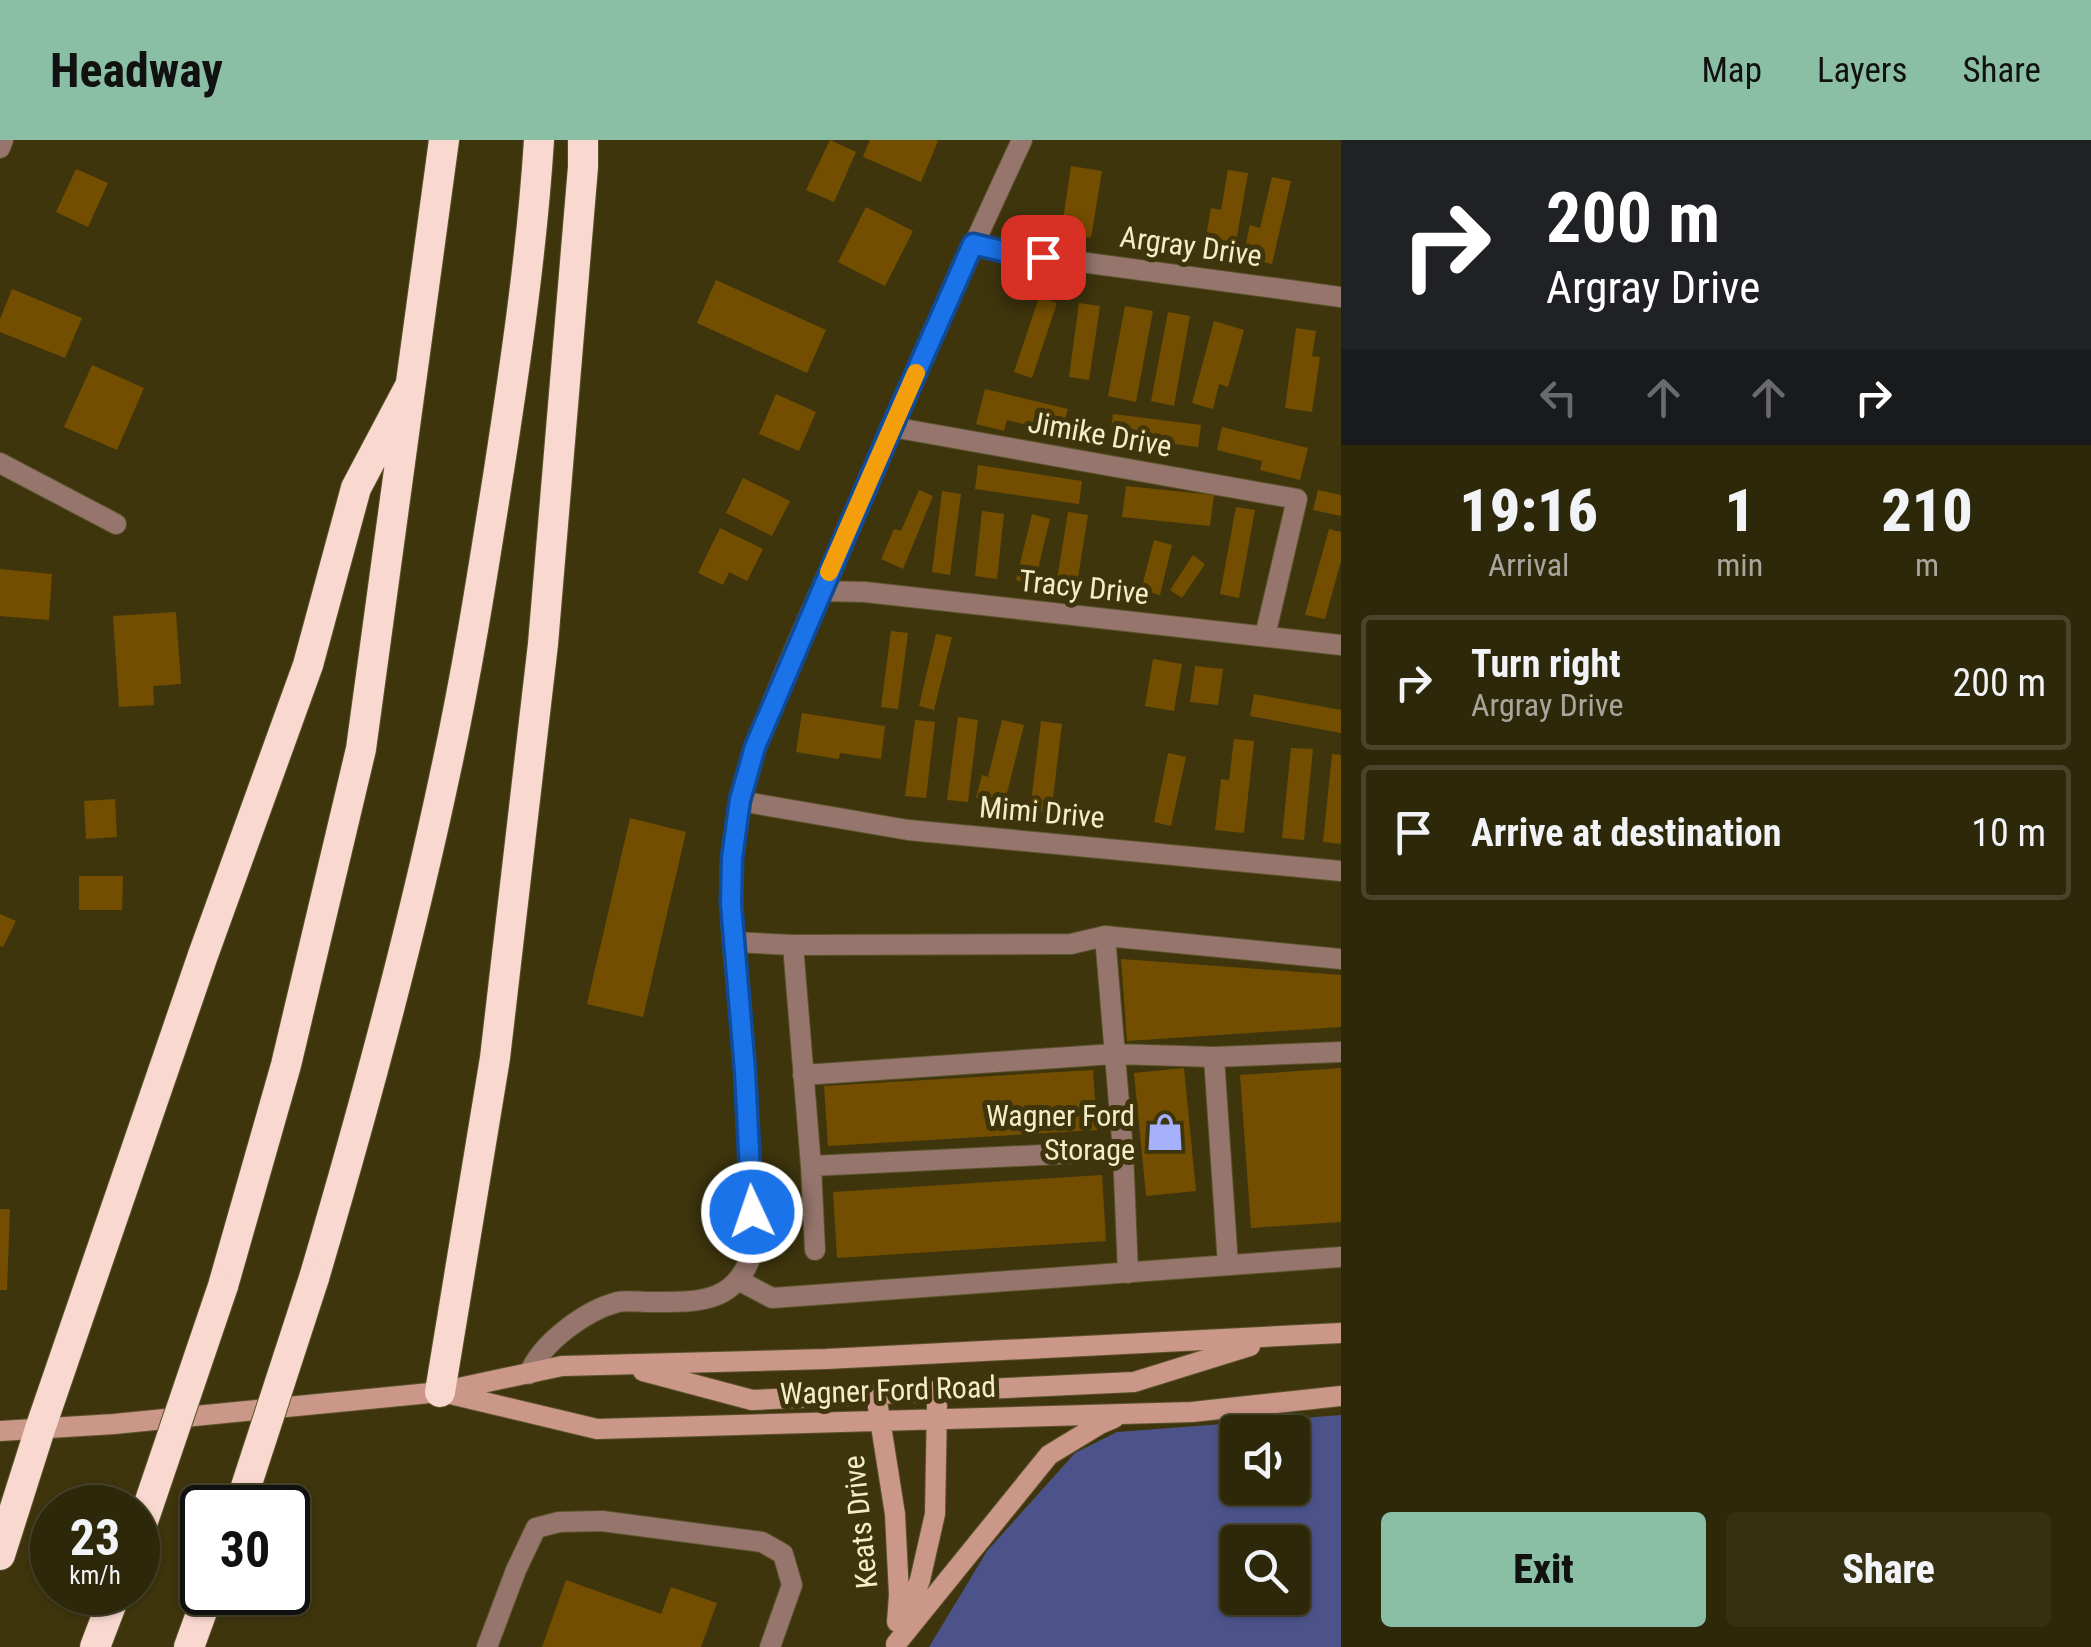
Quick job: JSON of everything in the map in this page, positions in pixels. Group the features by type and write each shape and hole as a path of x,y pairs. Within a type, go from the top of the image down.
{"highway":[{"path":"155,1485 223,1286 286,1066 361,748 444,140"},
{"path":"247,1485 372,1081 446,774 507,416 540,140"},
{"path":"440,1392 495,1058 543,644 584,140"},
{"path":"0,1556 202,955 308,665 356,488 410,386"},
{"path":"95,1647 107,1615"},
{"path":"189,1647 201,1615"}],"main road":[{"name":"Wagner Ford Road","path":"0,1431 440,1392 562,1366 826,1359 1341,1333"},
{"path":"620,1365 752,1400 1134,1382 1280,1337"},
{"name":"Wagner Ford Road","path":"440,1392 596,1429 1192,1412 1341,1396"},
{"name":"Keats Drive","path":"895,1645 920,1580 935,1514 937,1392"},
{"name":"Keats Drive","path":"877,1394 894,1514 899,1596 895,1645"},
{"path":"895,1645 1049,1454 1124,1414"}],"street":[{"path":"0,148 4,140"},
{"path":"529,1374 532,1365 559,1335 592,1312 620,1302 694,1302 713,1298 734,1286 749,1266 754,1248 731,904 740,800 755,747 821,591 1022,140"},
{"name":"Argray Drive","path":"973,244 1006,252 1341,297"},
{"name":"Jimike Drive","path":"892,427 1297,499 1265,636"},
{"path":"0,462 116,524"},
{"name":"Tracy Drive","path":"821,591 865,592 1341,645"},
{"name":"Mimi Drive","path":"740,800 908,830 1341,872"},
{"path":"734,942 793,946 1071,944 1105,936 1341,958"},
{"path":"1105,936 1124,1151 1128,1273"},
{"path":"793,946 812,1166 814,1250"},
{"path":"803,1075 1114,1054 1214,1057 1341,1052"},
{"path":"1214,1057 1228,1265"},
{"path":"812,1166 1124,1151"},
{"path":"738,1280 772,1298 1341,1257"},
{"path":"487,1647 536,1528 559,1522 602,1521 762,1542 783,1554 792,1585 770,1647"}],"shaded area":[{"path":"1341,1415 1341,1647 929,1647 987,1551 1075,1453 1117,1432 1220,1424 1220,1505 1310,1505 1310,1417"}],"building":[{"path":"830,140 856,152 834,202 806,190"},
{"path":"870,140 938,141 921,182 863,157"},
{"path":"1071,166 1102,171 1091,238 1061,233"},
{"path":"76,169 108,183 88,227 56,212"},
{"path":"1228,170 1248,173 1233,260 1203,255 1211,208 1221,210"},
{"path":"1272,177 1291,181 1272,264 1243,257 1250,225 1260,228"},
{"path":"866,207 913,231 885,286 838,262"},
{"path":"716,280 826,330 807,373 697,323"},
{"path":"12,289 82,318 65,358 0,332 0,319"},
{"path":"1039,297 1057,303 1032,378 1014,372"},
{"path":"1079,303 1100,306 1089,380 1069,377"},
{"path":"1125,306 1153,311 1136,402 1108,396"},
{"path":"1168,312 1190,316 1174,406 1151,401"},
{"path":"1214,321 1244,330 1228,387 1219,384 1213,409 1192,403"},
{"path":"1296,328 1316,331 1312,356 1320,357 1312,412 1285,408"},
{"path":"92,365 144,388 117,450 64,427"},
{"path":"985,389 1068,409 1061,433 1007,420 1004,431 976,424"},
{"path":"776,394 816,412 799,451 759,434"},
{"path":"1113,414 1201,425 1198,447 1110,436"},
{"path":"1222,427 1308,448 1300,480 1260,470 1262,461 1217,450"},
{"path":"978,465 1082,481 1079,504 975,489"},
{"path":"743,478 790,501 772,536 726,513"},
{"path":"1126,486 1214,495 1210,526 1122,517"},
{"path":"919,490 933,496 903,569 881,559 894,529 901,531"},
{"path":"1318,490 1341,495 1341,516 1313,510"},
{"path":"942,491 961,494 950,575 932,572"},
{"path":"1236,507 1255,510 1239,598 1220,594"},
{"path":"982,511 1004,514 997,579 975,576"},
{"path":"1068,512 1088,515 1076,590 1056,586"},
{"path":"1032,514 1050,519 1034,585 1016,580"},
{"path":"720,528 763,549 747,581 729,572 723,585 698,573"},
{"path":"1329,529 1341,532 1341,561 1325,619 1305,615"},
{"path":"1154,540 1172,545 1160,595 1141,590"},
{"path":"1193,555 1205,564 1182,598 1170,590"},
{"path":"0,569 52,574 49,620 0,616"},
{"path":"176,612 181,684 153,686 154,705 119,707 113,616"},
{"path":"891,631 908,633 898,709 881,707"},
{"path":"936,634 952,637 934,710 919,706"},
{"path":"1153,659 1182,664 1174,711 1145,706"},
{"path":"1195,666 1223,669 1218,705 1190,702"},
{"path":"1254,694 1341,710 1341,733 1250,716"},
{"path":"802,713 885,726 881,759 840,753 839,759 796,752"},
{"path":"958,717 978,720 968,802 947,800"},
{"path":"915,720 935,722 926,798 905,796"},
{"path":"1002,720 1024,725 1004,805 976,798 982,775 988,777"},
{"path":"1041,721 1062,724 1051,814 1030,811"},
{"path":"1234,739 1254,741 1244,833 1215,830 1221,779 1229,780"},
{"path":"1291,748 1313,749 1304,840 1282,838"},
{"path":"1168,753 1186,757 1171,826 1154,822"},
{"path":"1332,754 1341,755 1341,844 1323,842"},
{"path":"115,799 117,837 86,839 84,801"},
{"path":"630,818 686,832 643,1017 587,1004"},
{"path":"79,876 123,876 122,910 79,910"},
{"path":"0,914 16,921 3,947 0,946"},
{"path":"1121,959 1341,975 1341,1027 1127,1041"},
{"name":"Wagner Ford Storage","path":"1184,1068 1196,1191 1146,1196 1134,1073"},
{"path":"1341,1068 1341,1222 1251,1228 1240,1075"},
{"path":"1093,1070 1097,1130 828,1146 824,1086"},
{"path":"1102,1175 1106,1241 837,1258 833,1192"},
{"path":"0,1209 10,1209 7,1290 0,1290"},
{"path":"566,1580 661,1614 671,1587 717,1603 701,1647 542,1647"}],"slow traffic":[{"path":"829,572 916,373"}],"place":[{"name":"Wagner Ford Storage","path":"1165,1132"}],"route":[{"path":"752,1212 731,904 740,800 755,747 973,244 1043,257"}]}
